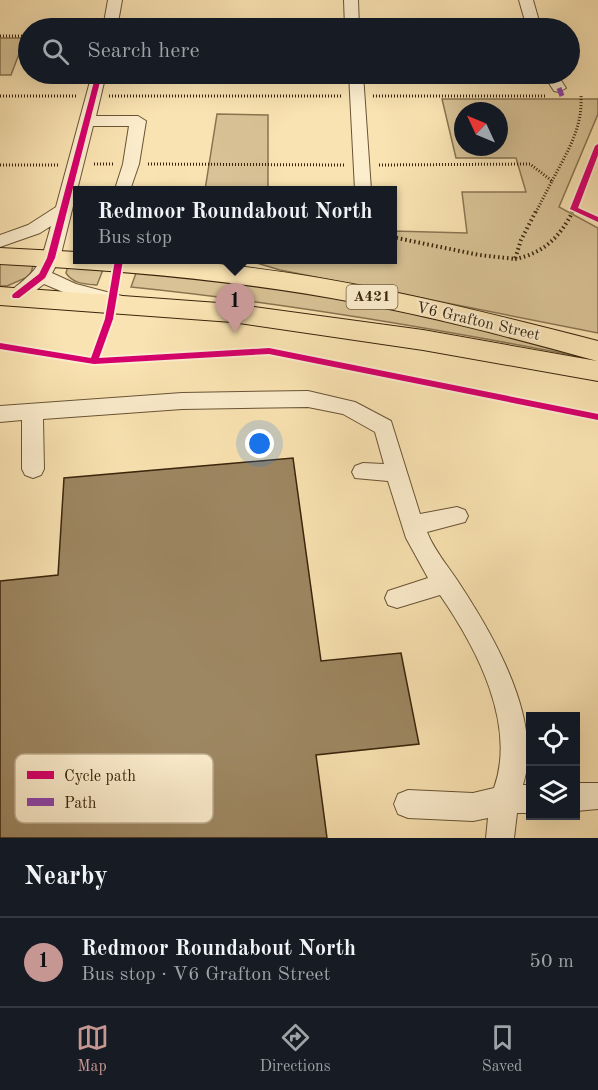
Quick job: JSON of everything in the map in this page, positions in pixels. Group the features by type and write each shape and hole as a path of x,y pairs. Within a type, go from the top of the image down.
{"highway":[{"name":"V6 Grafton Street","path":"0,256 47,267 79,264"},
{"name":"V6 Grafton Street","path":"122,264 212,273 354,293 598,351"},
{"name":"V6 Grafton Street","path":"6,296 90,298 232,313 349,329 598,371"}],"street":[{"path":"112,18 115,0"},
{"path":"351,0 352,18"},
{"path":"526,0 531,18"},
{"path":"6,296 47,267 96,84"},
{"path":"356,84 363,186"},
{"path":"560,84 570,94"},
{"path":"86,121 138,121 131,164 124,186"},
{"path":"0,241 33,229 64,209"},
{"path":"47,267 57,284 90,298"},
{"path":"0,414 182,400 308,399 348,407 384,427 396,463 403,502 425,553 485,646 501,686 513,740 513,771 517,799 500,838"},
{"path":"32,411 33,470"},
{"path":"363,472 397,473"},
{"path":"414,525 457,516"},
{"path":"397,598 445,583"},
{"path":"408,804 472,807 517,799"}],"path":[{"path":"0,36 18,36"},
{"path":"0,96 570,94 583,107 576,129 521,240 515,259"},
{"path":"0,165 530,164 552,181"},
{"path":"397,238 479,255 515,259 532,256 543,250 567,225 578,211 578,199"}],"shaded area":[{"path":"0,38 18,38 18,56 11,75 0,75"},
{"path":"442,99 598,99 598,114 559,207 598,228 598,333 280,270 260,264 397,264 397,231 467,233 462,192 526,192 516,158 456,158 456,156 508,156 508,102 454,102 454,150"},
{"path":"217,114 268,115 268,186 206,186"},
{"path":"0,260 29,261 33,266 30,276 7,286 0,286"},
{"path":"68,266 104,267 97,285 80,283 72,279 66,273"},
{"path":"136,273 194,275 367,301 529,336 598,360 365,318 131,287"}],"building":[{"path":"293,458 321,661 401,653 419,744 316,755 327,838 0,838 0,581 58,575 64,478"}],"marked path":[{"path":"559,88 562,96"}],"cycle path":[{"path":"16,296 42,276 51,258 96,84"},
{"path":"598,146 574,209 598,220"},
{"path":"94,361 109,319 118,264"},
{"path":"0,346 94,361 269,351 598,417"}],"place":[{"name":"Redmoor Roundabout North","path":"235,333"}]}
